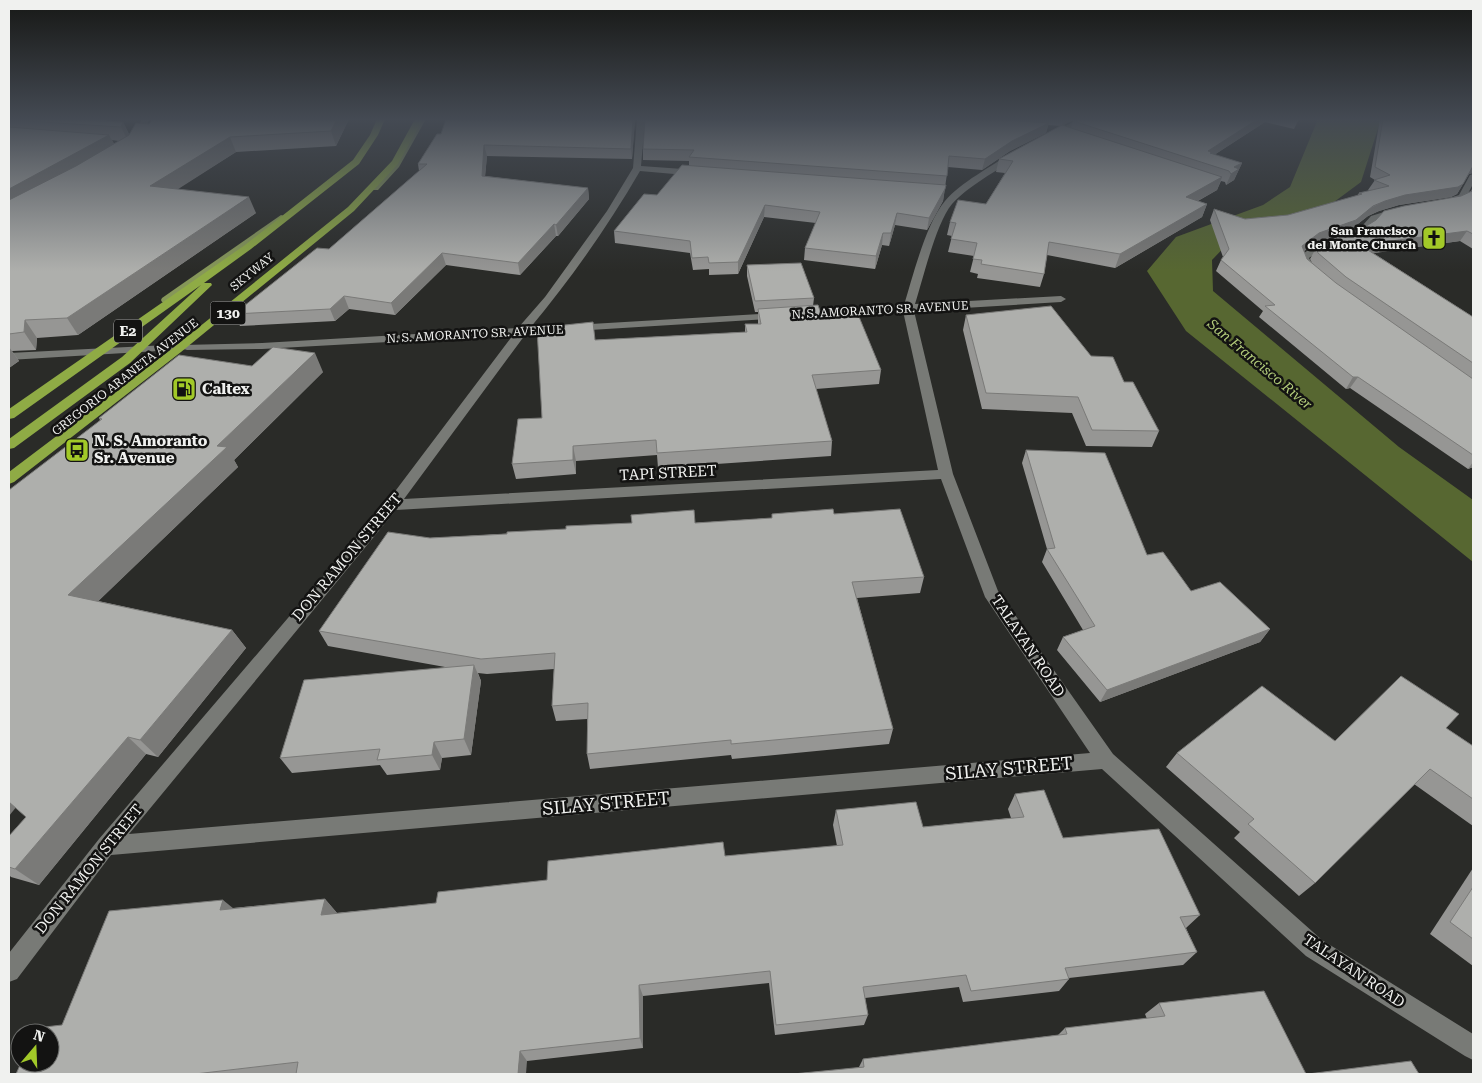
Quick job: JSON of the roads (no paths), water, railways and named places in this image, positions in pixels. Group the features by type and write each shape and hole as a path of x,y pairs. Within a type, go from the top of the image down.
{"highway":[{"name":"SKYWAY","path":"9,415 248,247 346,170"},
{"name":"SKYWAY","path":"9,479 177,350 351,209 388,170"},
{"path":"9,445 126,360 248,247"}],"main road":[{"path":"9,411 308,198 342,170"},
{"name":"GREGORIO ARANETA AVENUE","path":"9,484 187,347 354,210 393,170"}],"street":[{"name":"DON RAMON STREET","path":"9,971 106,846 392,505 522,331 549,299 612,212 636,170"},
{"path":"658,170 704,173"},
{"path":"908,308 937,221 954,192 990,170"},
{"path":"1435,204 1454,201 1462,196 1473,177"},
{"path":"1318,277 1303,257 1316,249 1353,235 1366,227 1374,218 1406,209"},
{"name":"N. S. AMORANTO SR. AVENUE","path":"562,329 1062,299"},
{"name":"TALAYAN ROAD","path":"908,308 946,474 991,593 1106,760 1314,948 1473,1048"},
{"name":"N. S. AMORANTO SR. AVENUE","path":"9,357 164,348 262,346 542,330"},
{"name":"TAPI STREET","path":"392,505 946,474"},
{"name":"SILAY STREET","path":"106,846 1106,760"}],"water":[{"name":"San Francisco River","path":"1297,170 1365,170 1361,182 1330,205 1236,235 1212,260 1213,291 1399,447 1473,500 1473,562 1186,331 1147,271 1176,237 1263,205 1290,187"}],"place":[{"name":"San Francisco del Monte Church","path":"1434,238"},
{"name":"Caltex","path":"184,389"},
{"name":"N. S. Amoranto Sr. Avenue","path":"77,450"}]}
